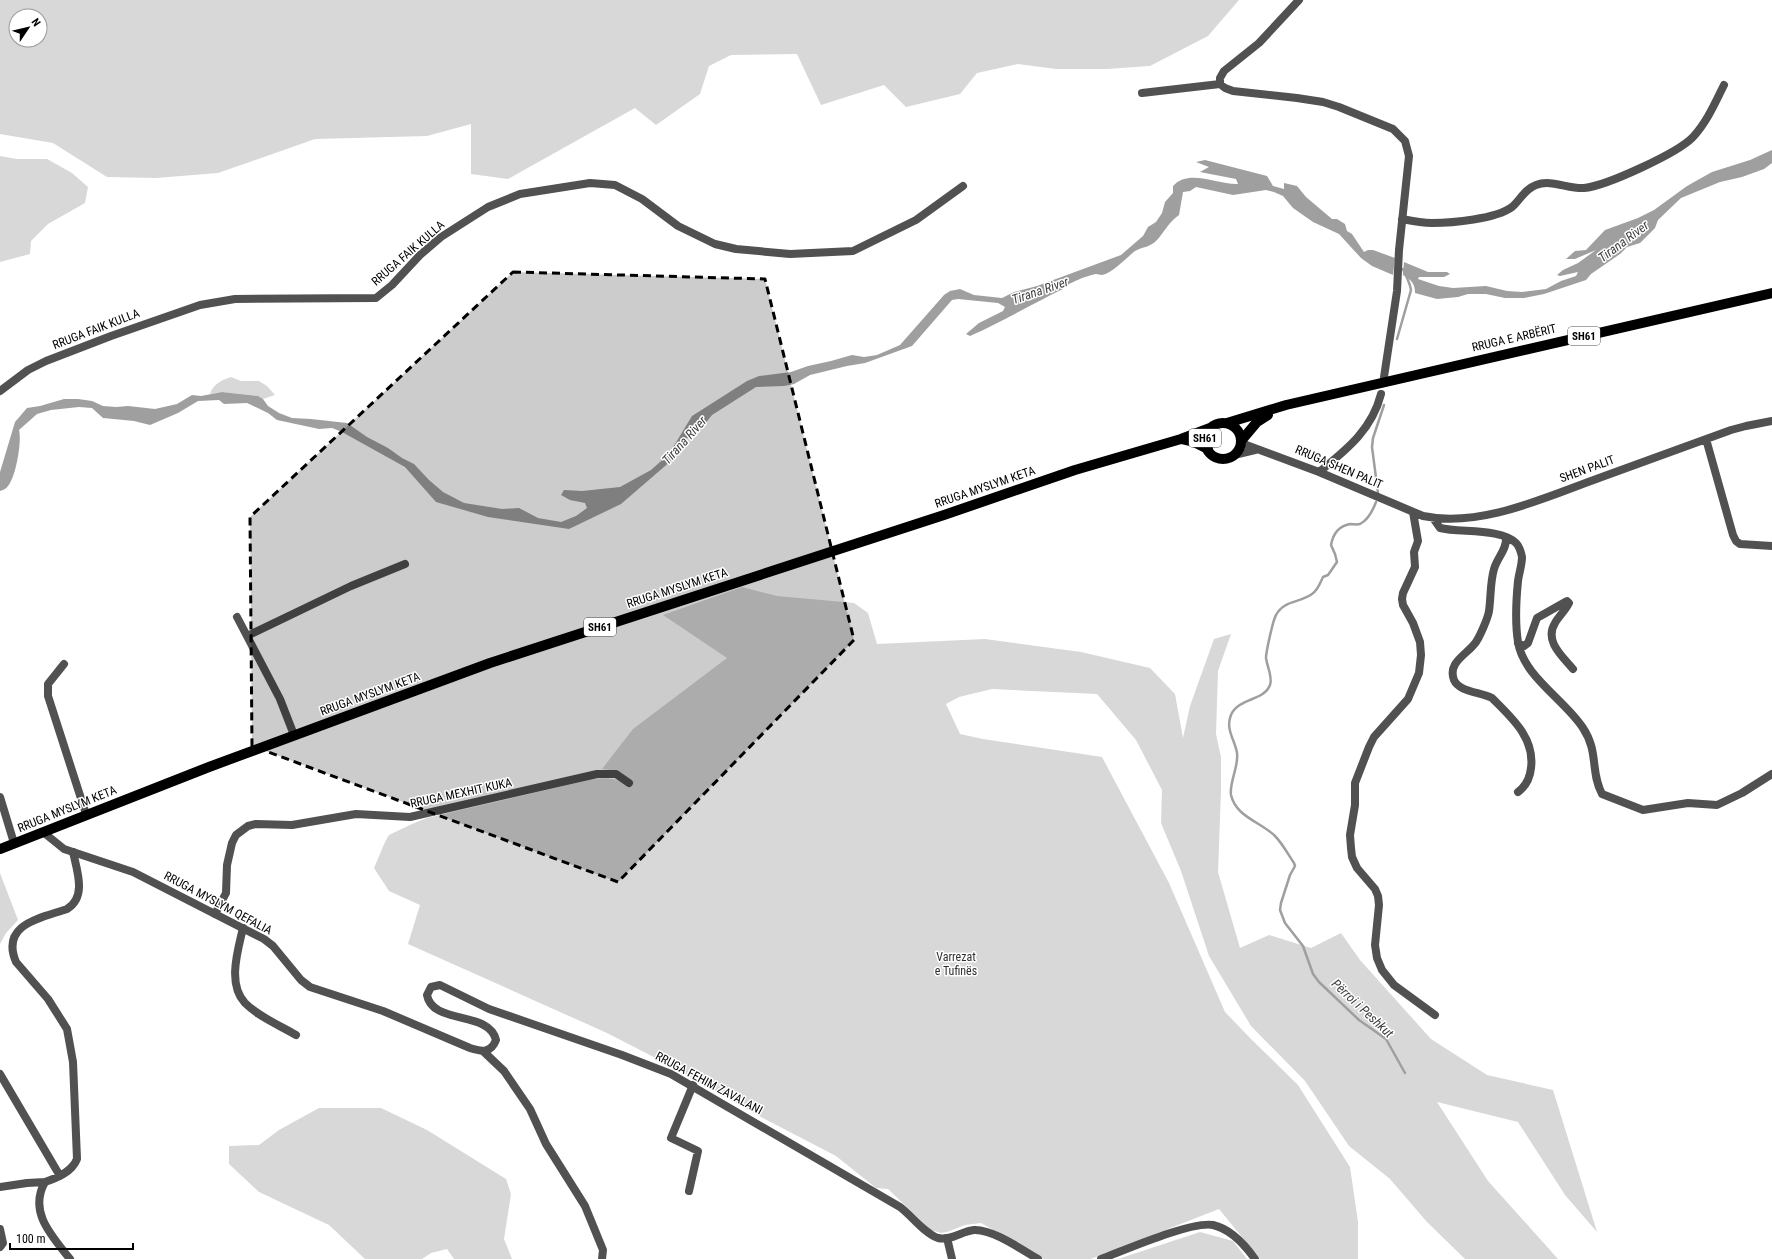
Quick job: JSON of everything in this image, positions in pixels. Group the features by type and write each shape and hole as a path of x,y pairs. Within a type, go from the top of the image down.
{"main road":[{"name":"RRUGA E ARBËRIT","path":"1228,423 1286,405 1772,293"},
{"name":"RRUGA E ARBËRIT","path":"1241,442 1257,422 1286,405"},
{"name":"SH61","path":"1181,439 1194,442 1208,450 1214,456 1229,458 1234,455 1241,442 1237,430 1228,423 1217,424 1210,428 1206,437 1208,450"},
{"name":"RRUGA MYSLYM KETA","path":"0,849 86,814 294,735 543,645 930,520 1075,470 1181,439 1210,428"}],"street":[{"path":"1298,0 1259,43 1224,71 1220,78 1220,84 1224,88 1232,91 1323,102 1339,107 1393,130 1405,141 1409,156 1399,250 1397,291 1384,377"},
{"path":"1142,93 1220,84"},
{"path":"1402,219 1431,223 1483,218 1512,207 1520,197 1537,184 1552,183 1584,188 1618,177 1684,145 1702,126 1724,85"},
{"name":"RRUGA FAIK KULLA","path":"0,392 28,370 46,361 124,331 200,305 235,299 376,298 392,285 420,255 440,237 488,207 520,194 590,183 615,185 642,199 678,226 715,244 736,249 790,254 853,250 916,220 963,186"},
{"path":"1319,472 1359,437 1373,416 1381,394"},
{"name":"SHEN PALIT","path":"1410,511 1433,518 1458,518 1503,511 1706,439 1746,426 1772,422"},
{"path":"1706,439 1736,541 1740,544 1772,546"},
{"name":"RRUGA SHEN PALIT","path":"1241,442 1319,472 1410,511"},
{"path":"1234,455 1258,449"},
{"path":"1410,511 1418,541 1414,552 1415,567 1403,592 1402,599 1403,605 1413,623 1420,642 1420,667 1408,699 1374,737 1365,757 1355,784 1355,805 1350,835 1352,857 1357,868 1378,896 1379,905 1375,945 1377,958 1382,970 1394,985 1435,1015"},
{"path":"1433,518 1440,528 1486,532 1516,542 1521,553 1517,602 1518,643 1521,653 1530,669 1573,714 1588,737 1594,758 1596,780 1602,794 1643,810 1688,803 1717,805 1742,794 1772,774"},
{"path":"1506,538 1507,544 1497,560 1491,580 1488,617 1477,641 1457,661 1453,673 1457,684 1462,688 1492,698 1522,730 1531,751 1532,762 1525,786 1518,792"},
{"path":"247,636 351,586 405,564"},
{"path":"1518,643 1524,646 1528,643 1537,618 1567,601 1569,604 1567,609 1554,624 1551,630 1551,638 1556,648 1572,669"},
{"path":"237,617 280,699 294,735"},
{"path":"64,664 48,684 48,696 86,814"},
{"name":"RRUGA MEXHIT KUKA","path":"215,914 226,893 227,865 232,843 236,835 248,826 256,824 292,825 356,814 410,817 597,774 616,774 629,783"},
{"path":"0,797 14,843"},
{"name":"RRUGA MYSLYM QEFALIA","path":"43,832 64,849 133,872 244,928 273,946 293,972 310,987 383,1011 470,1048 484,1052"},
{"path":"0,1187 27,1182 45,1182 60,1176 75,1165 77,1160 71,1043 66,1029 57,1012 16,962 10,953 8,946 10,938 19,926 67,909 77,900 79,883 72,852"},
{"path":"244,928 236,968 236,984 240,994 244,1002 254,1010 296,1035"},
{"name":"RRUGA FEHIM ZAVALANI","path":"484,1052 488,1050 496,1040 492,1031 482,1024 434,1009 430,1005 427,996 431,987 440,986 489,1009 647,1064 693,1086 900,1206 932,1235 939,1238 947,1238"},
{"path":"484,1052 504,1072 530,1109 546,1144 585,1206 603,1250 602,1259"},
{"path":"0,1074 60,1176"},
{"path":"689,1191 698,1152 671,1138 693,1086"},
{"path":"45,1182 39,1196 40,1215 50,1232 70,1259"},
{"path":"1102,1259 1178,1231 1207,1224 1215,1225 1233,1234 1255,1259"},
{"path":"0,1229 3,1242 0,1247"},
{"path":"952,1259 947,1238 974,1230 992,1234 1038,1259"}],"highlighted area":[{"path":"513,272 765,279 854,640 618,882 252,746 250,517"}],"green space":[{"path":"0,0 1239,0 1208,36 1150,66 1107,69 1056,69 1018,64 977,73 960,94 906,107 884,85 821,105 797,54 731,55 709,66 700,94 656,125 635,108 508,179 471,174 471,124 427,136 315,139 218,173 156,178 107,177 53,143 0,134"},
{"path":"0,156 17,159 47,159 72,173 88,187 85,203 48,224 31,241 30,254 0,262"},
{"path":"231,377 241,381 259,381 267,386 275,395 263,399 258,396 222,392 210,394 216,385"},
{"name":"Varrezat e Tufinës","path":"742,587 777,596 854,603 868,613 877,644 985,639 1081,652 1150,668 1175,694 1183,738 1190,706 1214,639 1231,634 1218,671 1216,734 1221,757 1221,791 1218,872 1240,948 1269,935 1311,948 1341,933 1360,960 1431,1039 1487,1075 1553,1090 1597,1232 1565,1195 1518,1122 1437,1102 1488,1181 1558,1259 1465,1259 1427,1222 1390,1179 1349,1146 1305,1081 1251,1026 1209,956 1181,871 1161,823 1162,790 1136,740 1097,694 992,689 959,697 946,704 960,734 983,739 1102,757 1169,883 1225,1012 1298,1085 1350,1167 1358,1222 1358,1259 1260,1259 1219,1209 1091,1259 1044,1259 981,1223 965,1225 941,1233 931,1230 888,1189 876,1188 836,1156 761,1117 671,1066 607,1033 408,944 420,905 389,891 374,868 389,835 427,818 589,780 604,778 620,781 617,771 602,769 633,729 727,658 663,615"},
{"path":"0,873 18,920 6,933 0,944"},
{"path":"319,1108 381,1108 427,1130 506,1179 511,1194 504,1239 512,1259 454,1259 447,1249 431,1253 422,1259 365,1259 329,1225 259,1192 229,1164 229,1146 259,1145 279,1130"},
{"path":"1200,1232 1233,1241 1247,1259 1118,1259"}],"water":[{"name":"Tirana River","path":"1772,150 1772,163 1764,169 1742,177 1720,182 1681,198 1658,220 1655,228 1640,243 1627,247 1620,254 1591,274 1586,280 1544,294 1524,298 1505,298 1486,294 1468,294 1458,297 1437,299 1415,293 1412,282 1403,275 1404,262 1428,272 1447,272 1450,274 1444,277 1419,277 1418,279 1439,286 1453,288 1486,286 1507,291 1522,292 1546,289 1561,281 1576,276 1578,272 1560,276 1557,275 1563,270 1578,263 1596,250 1575,259 1566,259 1575,251 1586,250 1605,230 1638,218 1654,210 1687,186 1712,172 1750,160"},
{"name":"Tirana River","path":"1205,160 1267,176 1273,186 1284,189 1284,183 1297,186 1306,197 1332,219 1337,219 1345,224 1347,231 1352,234 1364,252 1373,250 1395,258 1393,275 1372,266 1361,258 1339,234 1313,222 1293,208 1283,196 1266,190 1233,195 1196,187 1190,191 1183,192 1179,215 1152,244 1135,251 1106,274 1096,274 1073,282 1063,289 970,336 966,334 979,323 1003,311 1005,307 998,303 958,299 952,300 912,346 865,363 810,375 794,384 784,386 756,387 712,415 704,425 685,440 684,446 679,454 621,504 569,529 488,517 436,502 405,467 342,432 332,428 319,429 277,420 268,413 247,403 224,404 219,400 198,401 178,413 150,425 134,421 103,418 92,408 79,407 51,410 37,414 19,430 20,442 14,475 7,487 0,491 0,472 15,422 27,408 64,399 78,399 92,401 103,406 128,406 155,409 177,404 192,395 201,396 222,392 258,396 263,399 268,406 279,413 292,418 347,423 367,437 414,464 443,492 464,503 502,509 519,508 538,518 561,522 576,516 587,508 585,503 570,500 561,495 564,490 582,491 620,487 651,470 669,454 692,416 747,381 759,376 791,372 808,366 852,355 864,357 877,355 900,345 944,295 950,291 960,289 974,295 1002,298 1014,292 1037,286 1121,255 1143,236 1148,227 1156,222 1162,213 1165,202 1173,193 1173,186 1180,181 1187,178 1195,178 1238,184 1236,179 1200,172 1209,167 1196,162"}],"waterway":[{"name":"Përroi i Peshkut","path":"1397,339 1411,290 1403,269"},
{"name":"Përroi i Peshkut","path":"1378,493 1372,447 1373,438 1384,405"},
{"name":"Përroi i Peshkut","path":"1376,502 1370,514 1363,522 1360,524 1346,525 1335,534 1331,545 1337,562 1328,575 1323,577 1316,590 1307,597 1283,607 1276,615 1266,658 1270,675 1270,685 1262,694 1234,709 1229,720 1230,730 1237,753 1231,785 1231,795 1234,803 1243,814 1275,836 1283,845 1294,863 1295,866 1290,875 1280,910 1285,923 1303,946 1313,974 1319,982 1359,1020 1386,1039 1405,1073"}]}
